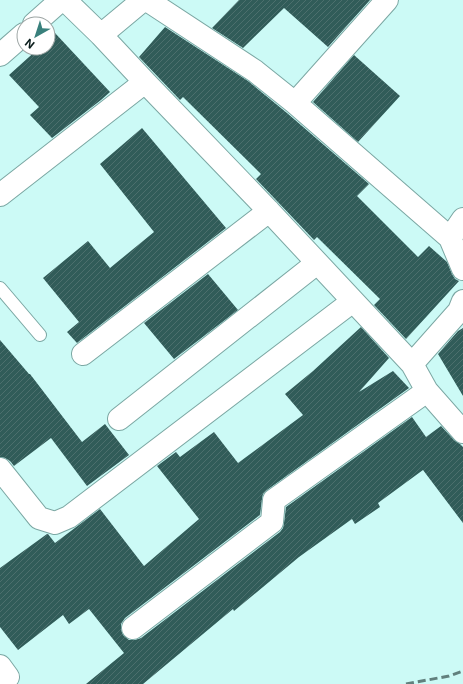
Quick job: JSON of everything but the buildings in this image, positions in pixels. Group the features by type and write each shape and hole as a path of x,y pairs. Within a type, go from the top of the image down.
{"street":[{"path":"43,16 61,0"},
{"path":"65,0 101,35 353,300 412,364 427,391 458,419"},
{"path":"101,35 145,0 255,71 295,103 450,238 463,269"},
{"path":"295,103 387,0"},
{"path":"0,56 16,41"},
{"path":"0,195 145,82"},
{"path":"83,354 269,211"},
{"path":"450,238 463,219"},
{"path":"119,419 317,262"},
{"path":"0,469 39,518 55,522 69,517 353,300"},
{"path":"412,364 459,311 463,301"},
{"path":"132,628 272,522 274,500 427,391"}],"lane":[{"path":"0,288 40,335"}],"railway":[{"path":"406,684 449,676 463,671"}]}
